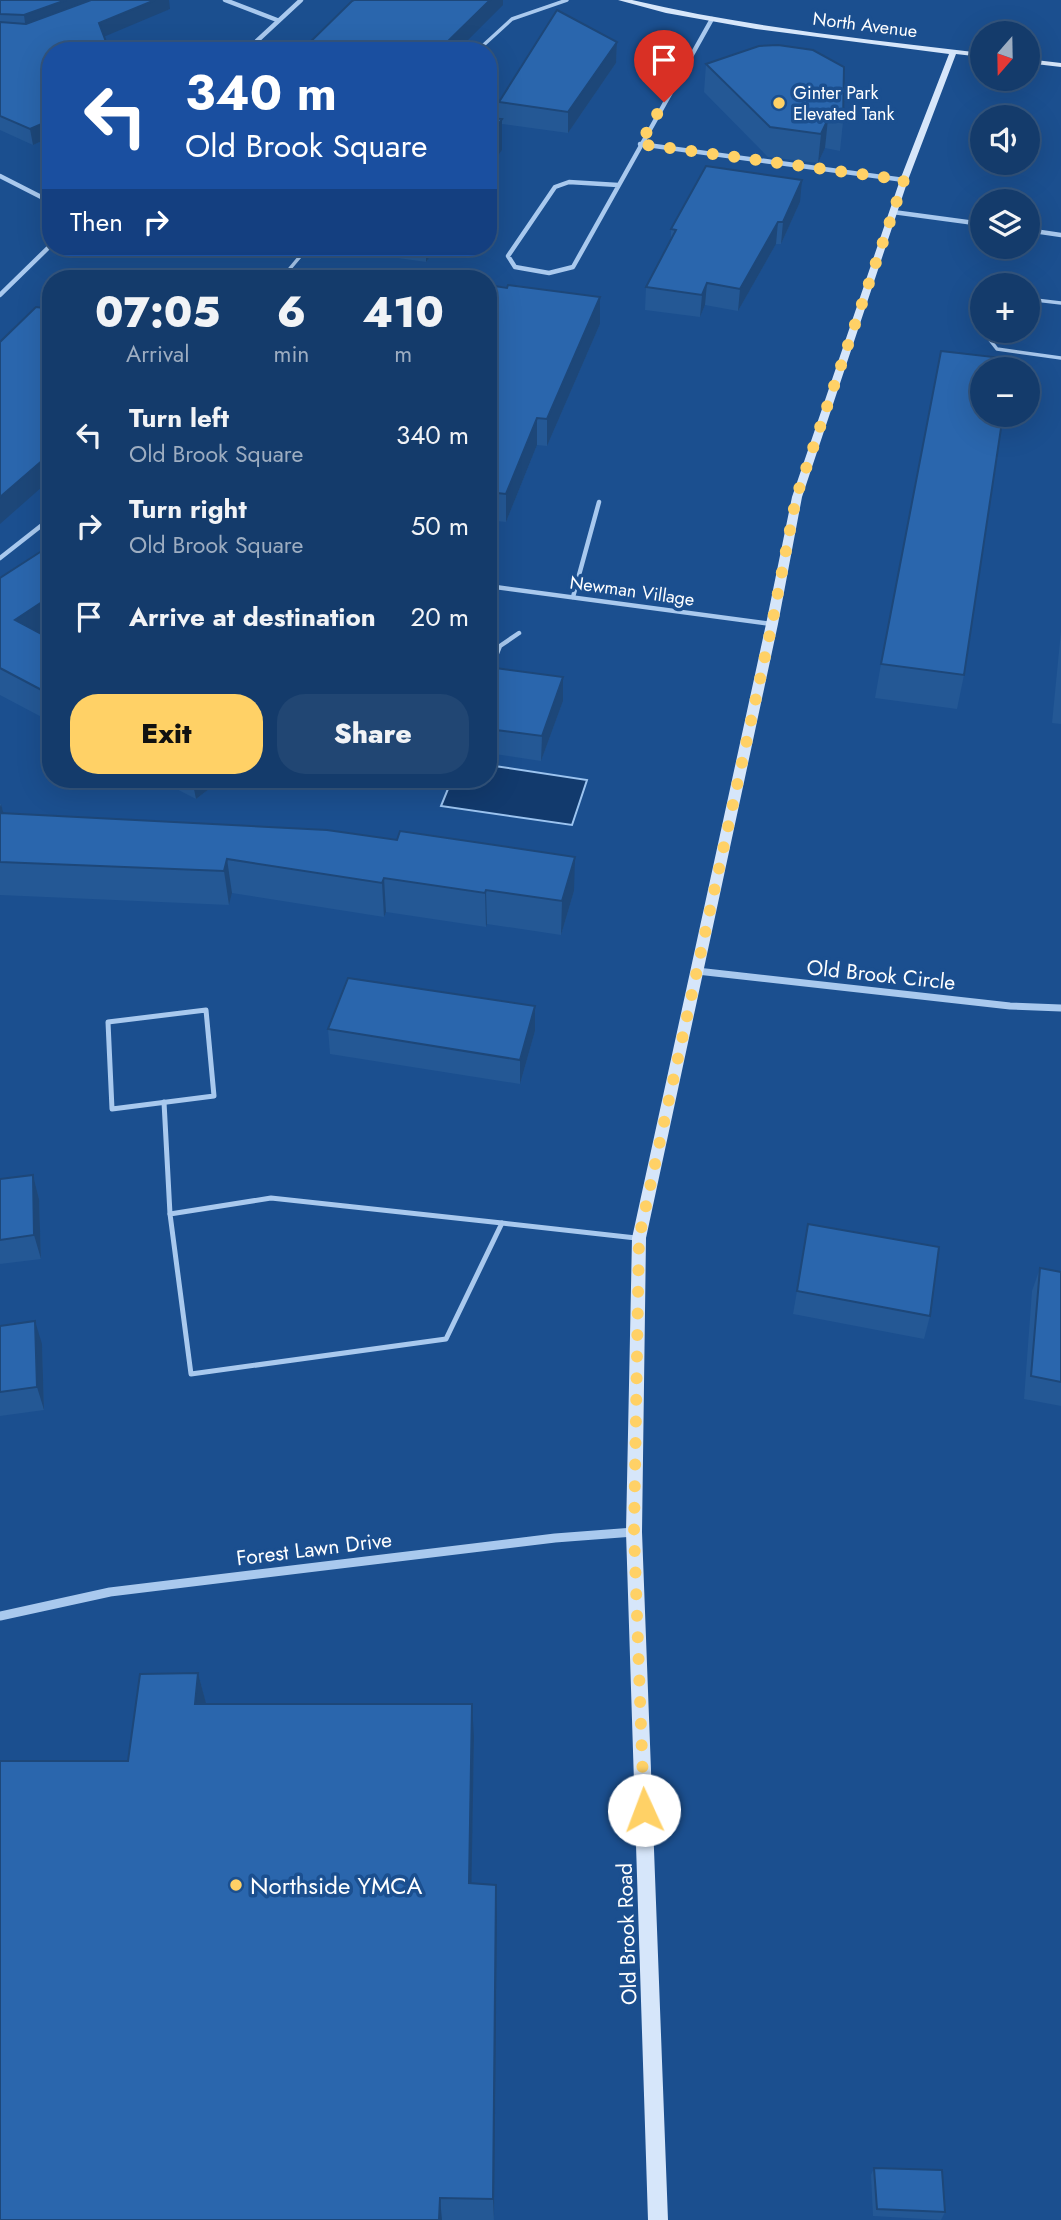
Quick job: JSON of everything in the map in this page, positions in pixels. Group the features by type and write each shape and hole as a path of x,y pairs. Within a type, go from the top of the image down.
{"street":[{"path":"225,0 277,20"},
{"path":"255,42 302,0"},
{"name":"North Avenue","path":"622,0 795,33 970,54"},
{"path":"618,185 569,182 555,187 508,256 515,267 549,273 573,267 712,19"},
{"name":"Old Brook Road","path":"658,2220 634,1532 639,1238 772,624 796,498 904,180 953,52"},
{"path":"1040,63 1061,65"},
{"path":"640,144 904,180"},
{"path":"0,176 42,197"},
{"path":"893,212 970,222"},
{"path":"1040,232 1061,235"},
{"path":"0,295 42,254"},
{"name":"Old Brook Circle","path":"697,971 1010,1006 1061,1008"},
{"name":"Forest Lawn Drive","path":"0,1616 110,1592 555,1538 634,1532"}],"lane":[{"path":"487,42 512,19 567,0"},
{"path":"289,270 300,256"},
{"path":"1040,301 1061,303"},
{"path":"993,343 997,348 1061,358"},
{"path":"573,597 599,502"},
{"path":"0,558 42,525"},
{"name":"Newman Village","path":"497,587 772,624"},
{"path":"497,654 500,646 519,633"},
{"path":"206,1010 214,1096 164,1102 112,1109 108,1022 206,1010"},
{"path":"164,1102 170,1214 191,1374 446,1339 502,1223"},
{"path":"170,1214 271,1198 639,1238"}],"water":[{"path":"497,766 587,780 572,825 441,806 448,788 497,788"}],"building":[{"path":"0,0 66,0 24,15 0,14"},
{"path":"91,0 155,0 99,23 106,42 42,42 42,124 30,129 0,116 0,22 26,24"},
{"path":"490,0 447,42 310,42 352,1"},
{"path":"557,10 617,42 568,112 499,102"},
{"path":"778,45 813,50 844,67 843,122 828,119 821,134 770,127 706,64 759,46"},
{"path":"706,166 802,180 783,222 778,222 740,289 707,283 702,295 646,287 676,230 671,229"},
{"path":"508,285 600,297 547,419 537,418 506,494 497,493 497,286 507,288"},
{"path":"36,307 42,308 42,461 0,497 0,342"},
{"path":"941,351 994,357 970,357 970,427 1001,427 964,675 881,664"},
{"path":"42,551 42,602 15,620 42,634 42,690 0,668 0,578"},
{"path":"497,668 563,677 542,736 497,730"},
{"path":"0,813 327,830 397,840 400,831 575,857 562,901 384,878 382,883 227,859 224,871 0,862"},
{"path":"348,978 535,1006 520,1060 328,1029"},
{"path":"33,1175 34,1235 0,1240 0,1179"},
{"path":"808,1224 939,1247 930,1316 797,1291"},
{"path":"1040,1268 1061,1272 1061,1382 1031,1376"},
{"path":"35,1321 37,1387 0,1392 0,1326"},
{"name":"Northside YMCA","path":"198,1673 195,1704 472,1704 469,1883 496,1885 493,2199 440,2198 439,2220 0,2220 0,1761 128,1761 140,1674"},
{"path":"874,2168 942,2170 945,2212 877,2209"}],"place":[{"name":"Ginter Park Elevated Tank","path":"779,103"},
{"name":"Northside YMCA","path":"236,1885"}],"route":[{"path":"644,1810 634,1532 639,1238 772,624 796,498 904,180 640,144 664,102"}]}
